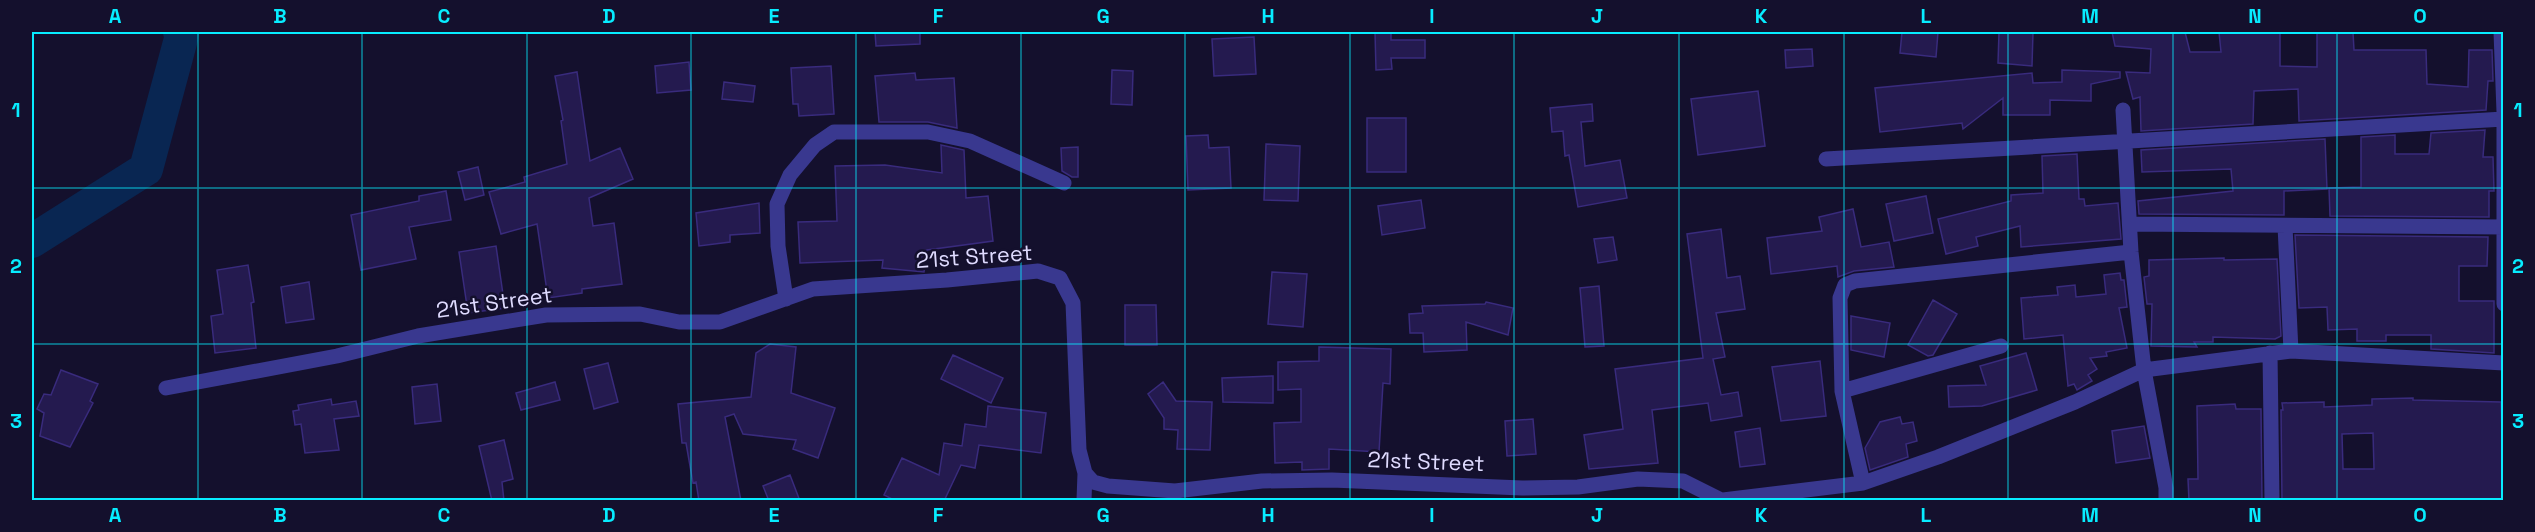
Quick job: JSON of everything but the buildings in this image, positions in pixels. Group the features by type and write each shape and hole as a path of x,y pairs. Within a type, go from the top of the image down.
{"street":[{"path":"2501,32 2504,112"},
{"path":"2123,110 2131,252 2144,370 2166,488 2166,501"},
{"path":"1826,159 2504,119"},
{"path":"2504,124 2504,304"},
{"path":"786,299 778,246 777,204 790,176 815,145 834,132 928,132 970,141 1064,183"},
{"path":"2130,224 2503,227"},
{"path":"2285,226 2291,351"},
{"path":"1863,483 1842,391 1839,298 1845,285 1855,281 2131,252"},
{"name":"21st Street","path":"166,388 337,356 418,336 546,315 640,314 679,322 720,322 813,289 1038,271 1060,278 1073,303 1079,450 1085,473 1094,482 1108,486 1175,491 1262,481 1344,481 1522,488 1578,487 1649,479 1683,481 1722,501"},
{"path":"1842,391 2001,346"},
{"path":"1722,501 1863,483 1938,457 2075,402 2144,370 2291,351 2504,363"},
{"path":"2270,353 2272,501"},
{"path":"1084,501 1085,473"}],"waterway":[{"path":"32,241 146,169 182,35 180,32"}]}
